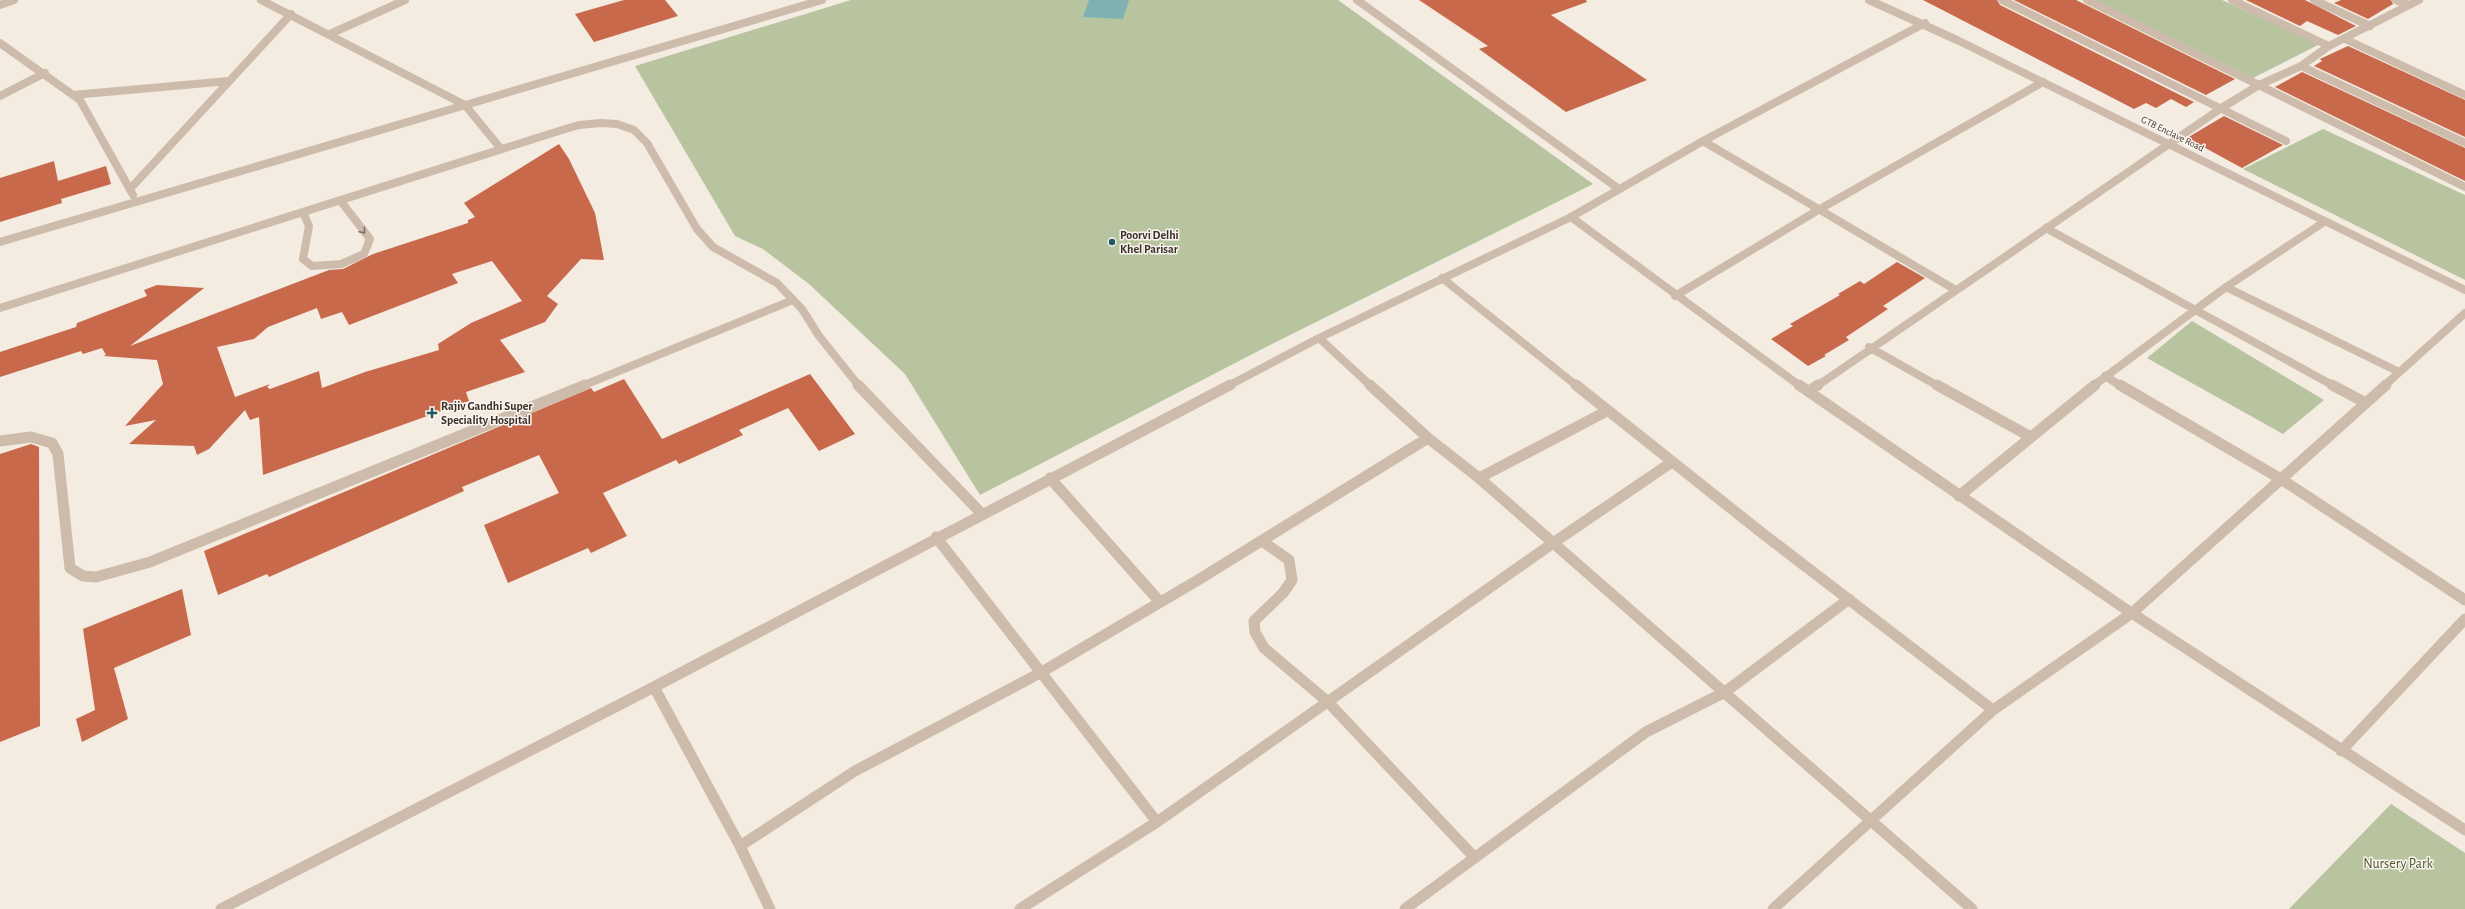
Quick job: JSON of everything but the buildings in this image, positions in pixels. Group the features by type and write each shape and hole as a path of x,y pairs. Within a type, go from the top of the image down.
{"street":[{"path":"0,5 14,0"},
{"path":"261,0 330,34 465,105 501,149"},
{"path":"330,34 405,0"},
{"path":"0,242 465,105 806,2 822,0"},
{"path":"1357,0 1619,189"},
{"name":"GTB Enclave Road","path":"1869,0 1925,24 2171,143 2324,222 2465,290"},
{"path":"2002,0 2286,141"},
{"path":"2087,0 2465,187"},
{"path":"2232,0 2329,46"},
{"path":"2314,0 2370,26"},
{"path":"2396,0 2408,5"},
{"path":"1809,391 1869,347 2220,109 2259,85 2301,66 2329,46 2419,0"},
{"path":"130,189 291,14"},
{"path":"222,909 654,687 981,513 1319,338 1570,217 1703,141 1925,24"},
{"path":"2345,39 2465,95"},
{"path":"0,43 80,100 137,202"},
{"path":"2301,66 2465,143"},
{"path":"0,96 45,74"},
{"path":"73,95 229,81"},
{"path":"1674,296 1820,209 2043,82"},
{"path":"0,308 579,125 617,124 634,130 648,143 697,229 713,247 777,283 793,300 863,391 981,513"},
{"path":"1703,141 1954,289"},
{"path":"304,212 309,226 303,259 312,266 341,264 364,254 370,240 340,200"},
{"path":"1570,217 1674,296 1959,496 2132,613 2341,751 2465,830"},
{"path":"1959,496 2105,376 2193,310 2324,222"},
{"path":"2046,228 2193,310 2364,402"},
{"path":"1442,278 1672,462 1993,710"},
{"path":"2226,287 2399,372"},
{"path":"0,442 31,437 52,443 58,454 70,568 83,576 105,576 130,569 224,532 793,300"},
{"path":"1773,909 1993,710 2132,613 2281,480 2364,402 2465,313"},
{"path":"1319,338 1428,438 1479,478 1972,909"},
{"path":"1869,347 2031,437"},
{"path":"2105,376 2281,480 2465,600"},
{"path":"1479,478 1607,411"},
{"path":"740,846 855,771 1040,673 1262,541 1428,438"},
{"path":"1020,909 1157,822 1553,543 1672,462"},
{"path":"1050,478 1160,602"},
{"path":"936,537 1157,822"},
{"path":"1262,541 1289,560 1292,580 1283,594 1254,622 1255,632 1264,648 1328,702 1474,858"},
{"path":"1405,909 1646,732 1725,692 1849,599"},
{"path":"2341,751 2465,619"},
{"path":"654,687 740,846 770,909"}],"green space":[{"name":"Poorvi Delhi Khel Parisar","path":"851,0 1338,0 1593,184 1268,346 980,495 905,374 809,284 763,249 735,236 635,66"},
{"path":"2082,0 2222,0 2320,44 2251,79"},
{"path":"2323,129 2465,195 2465,280 2243,169"},
{"path":"2192,321 2324,400 2283,434 2147,358"},
{"name":"Nursery Park","path":"2391,804 2465,853 2465,909 2289,909"}],"water":[{"path":"1089,0 1129,0 1123,19 1083,17"}],"place":[{"name":"Poorvi Delhi Khel Parisar","path":"1112,242"},
{"name":"Rajiv Gandhi Super Speciality Hospital","path":"432,413"}]}
